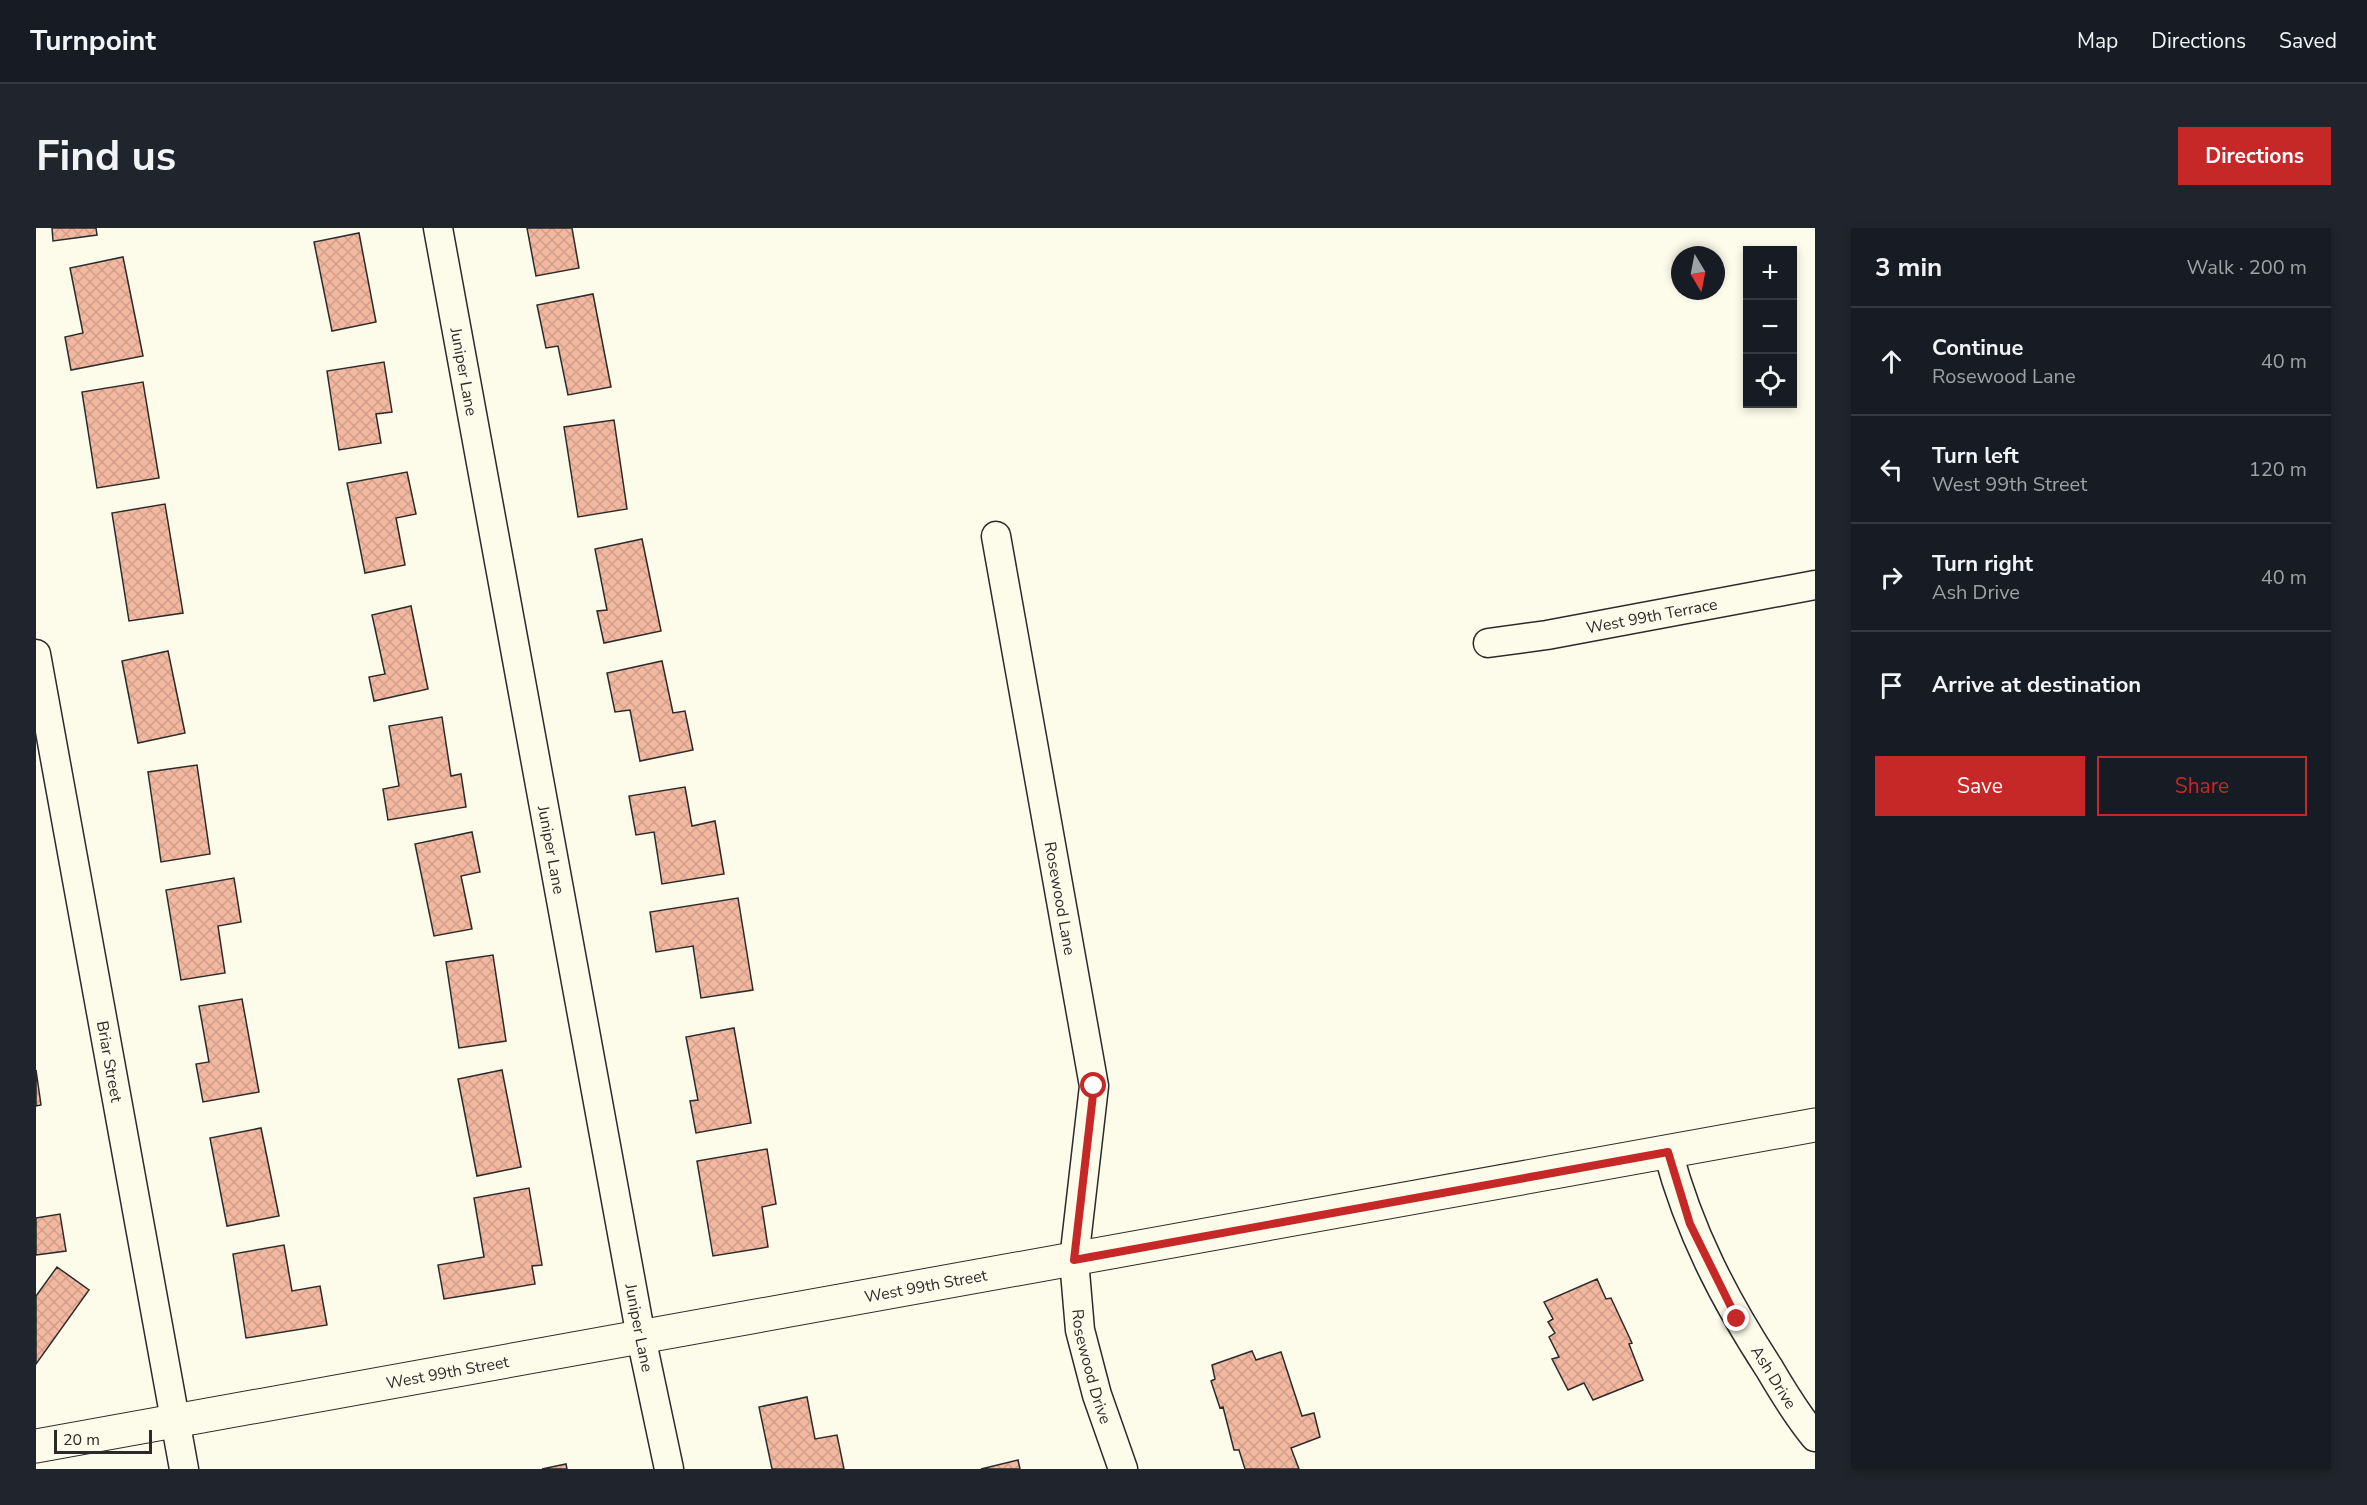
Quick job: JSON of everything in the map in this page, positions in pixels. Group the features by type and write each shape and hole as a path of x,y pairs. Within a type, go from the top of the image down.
{"street":[{"name":"Juniper Lane","path":"438,228 641,1336 669,1469"},
{"name":"Rosewood Lane","path":"996,536 1094,1086 1074,1260"},
{"name":"West 99th Terrace","path":"1488,644 1815,585"},
{"name":"Briar Street","path":"36,654 184,1469"},
{"name":"West 99th Street","path":"36,1446 1815,1125"},
{"name":"Ash Drive","path":"1668,1152 1680,1196 1711,1270 1737,1319 1815,1437"},
{"name":"Rosewood Drive","path":"1074,1260 1080,1330 1097,1395 1123,1469"}],"building":[{"path":"52,228 96,228 97,235 53,241"},
{"path":"527,228 572,228 579,268 536,276"},
{"path":"359,233 376,322 332,331 314,242"},
{"path":"123,257 143,356 71,370 65,337 83,333 70,268"},
{"path":"593,294 611,387 568,395 558,346 546,348 537,305"},
{"path":"384,362 392,412 376,414 381,443 339,450 327,371"},
{"path":"143,382 159,478 97,488 82,392"},
{"path":"614,420 627,509 578,517 564,427"},
{"path":"407,472 416,514 396,518 405,565 365,573 347,483"},
{"path":"165,504 183,613 129,621 112,513"},
{"path":"642,539 661,631 604,643 597,611 607,610 595,549"},
{"path":"411,606 428,689 374,701 369,677 385,674 372,615"},
{"path":"168,651 185,733 138,743 122,661"},
{"path":"662,661 673,713 685,711 693,750 640,761 630,710 615,712 607,673"},
{"path":"442,717 451,776 461,774 466,807 388,820 383,789 399,786 389,726"},
{"path":"197,765 210,854 161,862 148,772"},
{"path":"685,787 692,826 715,821 724,874 662,884 654,832 636,835 629,796"},
{"path":"472,832 480,872 461,876 472,929 434,936 415,844"},
{"path":"234,878 241,922 218,926 225,973 181,980 166,890"},
{"path":"738,898 753,990 701,998 693,946 656,952 650,912"},
{"path":"493,955 506,1041 459,1048 446,962"},
{"path":"242,999 259,1092 203,1102 196,1064 209,1062 199,1006"},
{"path":"734,1028 751,1123 696,1133 690,1101 698,1100 686,1037"},
{"path":"36,1070 41,1105 36,1106"},
{"path":"502,1070 521,1167 477,1176 458,1079"},
{"path":"261,1128 279,1216 227,1226 210,1138"},
{"path":"767,1149 776,1204 762,1207 768,1247 713,1256 697,1161"},
{"path":"529,1188 542,1265 532,1266 535,1284 444,1299 438,1265 484,1257 474,1198"},
{"path":"60,1214 66,1251 36,1255 36,1218"},
{"path":"284,1245 292,1291 320,1286 327,1325 246,1338 233,1254"},
{"path":"57,1267 89,1290 36,1364 36,1296"},
{"path":"1597,1279 1606,1299 1611,1298 1632,1343 1629,1344 1643,1380 1593,1400 1584,1383 1568,1390 1552,1359 1559,1357 1549,1337 1555,1333 1548,1322 1553,1319 1544,1302"},
{"path":"1252,1351 1256,1360 1281,1352 1302,1416 1314,1413 1320,1437 1291,1448 1299,1469 1245,1469 1239,1450 1234,1450 1223,1407 1220,1408 1211,1381 1215,1379 1212,1365"},
{"path":"807,1397 815,1439 837,1435 844,1469 772,1469 759,1407"},
{"path":"1018,1460 1020,1469 981,1469"},
{"path":"566,1464 567,1469 542,1469"}],"route":[{"path":"1094,1086 1074,1260 1668,1152 1690,1224 1737,1319"}]}
